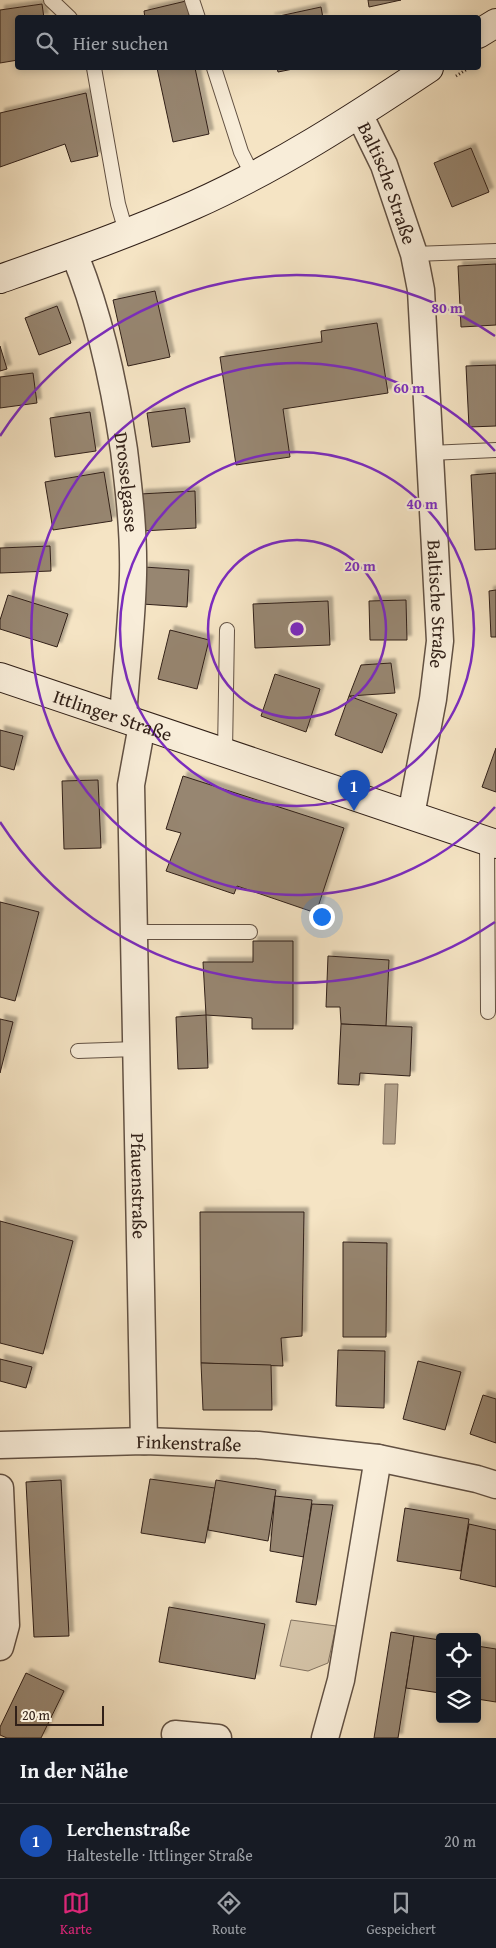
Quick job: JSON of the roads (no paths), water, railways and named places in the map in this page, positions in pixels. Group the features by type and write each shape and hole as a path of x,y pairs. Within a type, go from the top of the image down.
{"street":[{"path":"481,32 496,23"},
{"path":"0,279 74,253 194,205 253,176 359,114 426,70"},
{"name":"Baltische Straße","path":"359,114 384,165 414,254 420,290 440,641 433,699 410,815"},
{"name":"Drosselgasse","path":"74,253 84,277 105,347 119,420 131,502 133,575 132,721"},
{"name":"Ittlinger Straße","path":"0,677 492,842"},
{"name":"Pfauenstraße","path":"132,721 131,785 144,1441"},
{"name":"Finkenstraße","path":"0,1445 144,1441 258,1445 378,1458 477,1479 496,1485"},
{"path":"325,1738 341,1680 378,1458"},
{"path":"0,1488 6,1625 0,1647"},
{"path":"175,1734 218,1738"}],"lane":[{"path":"52,0 67,15"},
{"path":"192,0 197,15"},
{"path":"94,70 118,204 126,232"},
{"path":"215,70 241,152 253,176"},
{"name":"Baltische Straße","path":"414,254 496,251"},
{"path":"430,453 496,450"},
{"path":"224,752 227,630"},
{"name":"Ittlinger Straße","path":"488,1012 492,842"},
{"path":"134,932 250,932"},
{"path":"78,1051 136,1049"}],"place":[{"name":"Lerchenstraße","path":"354,811"}]}
